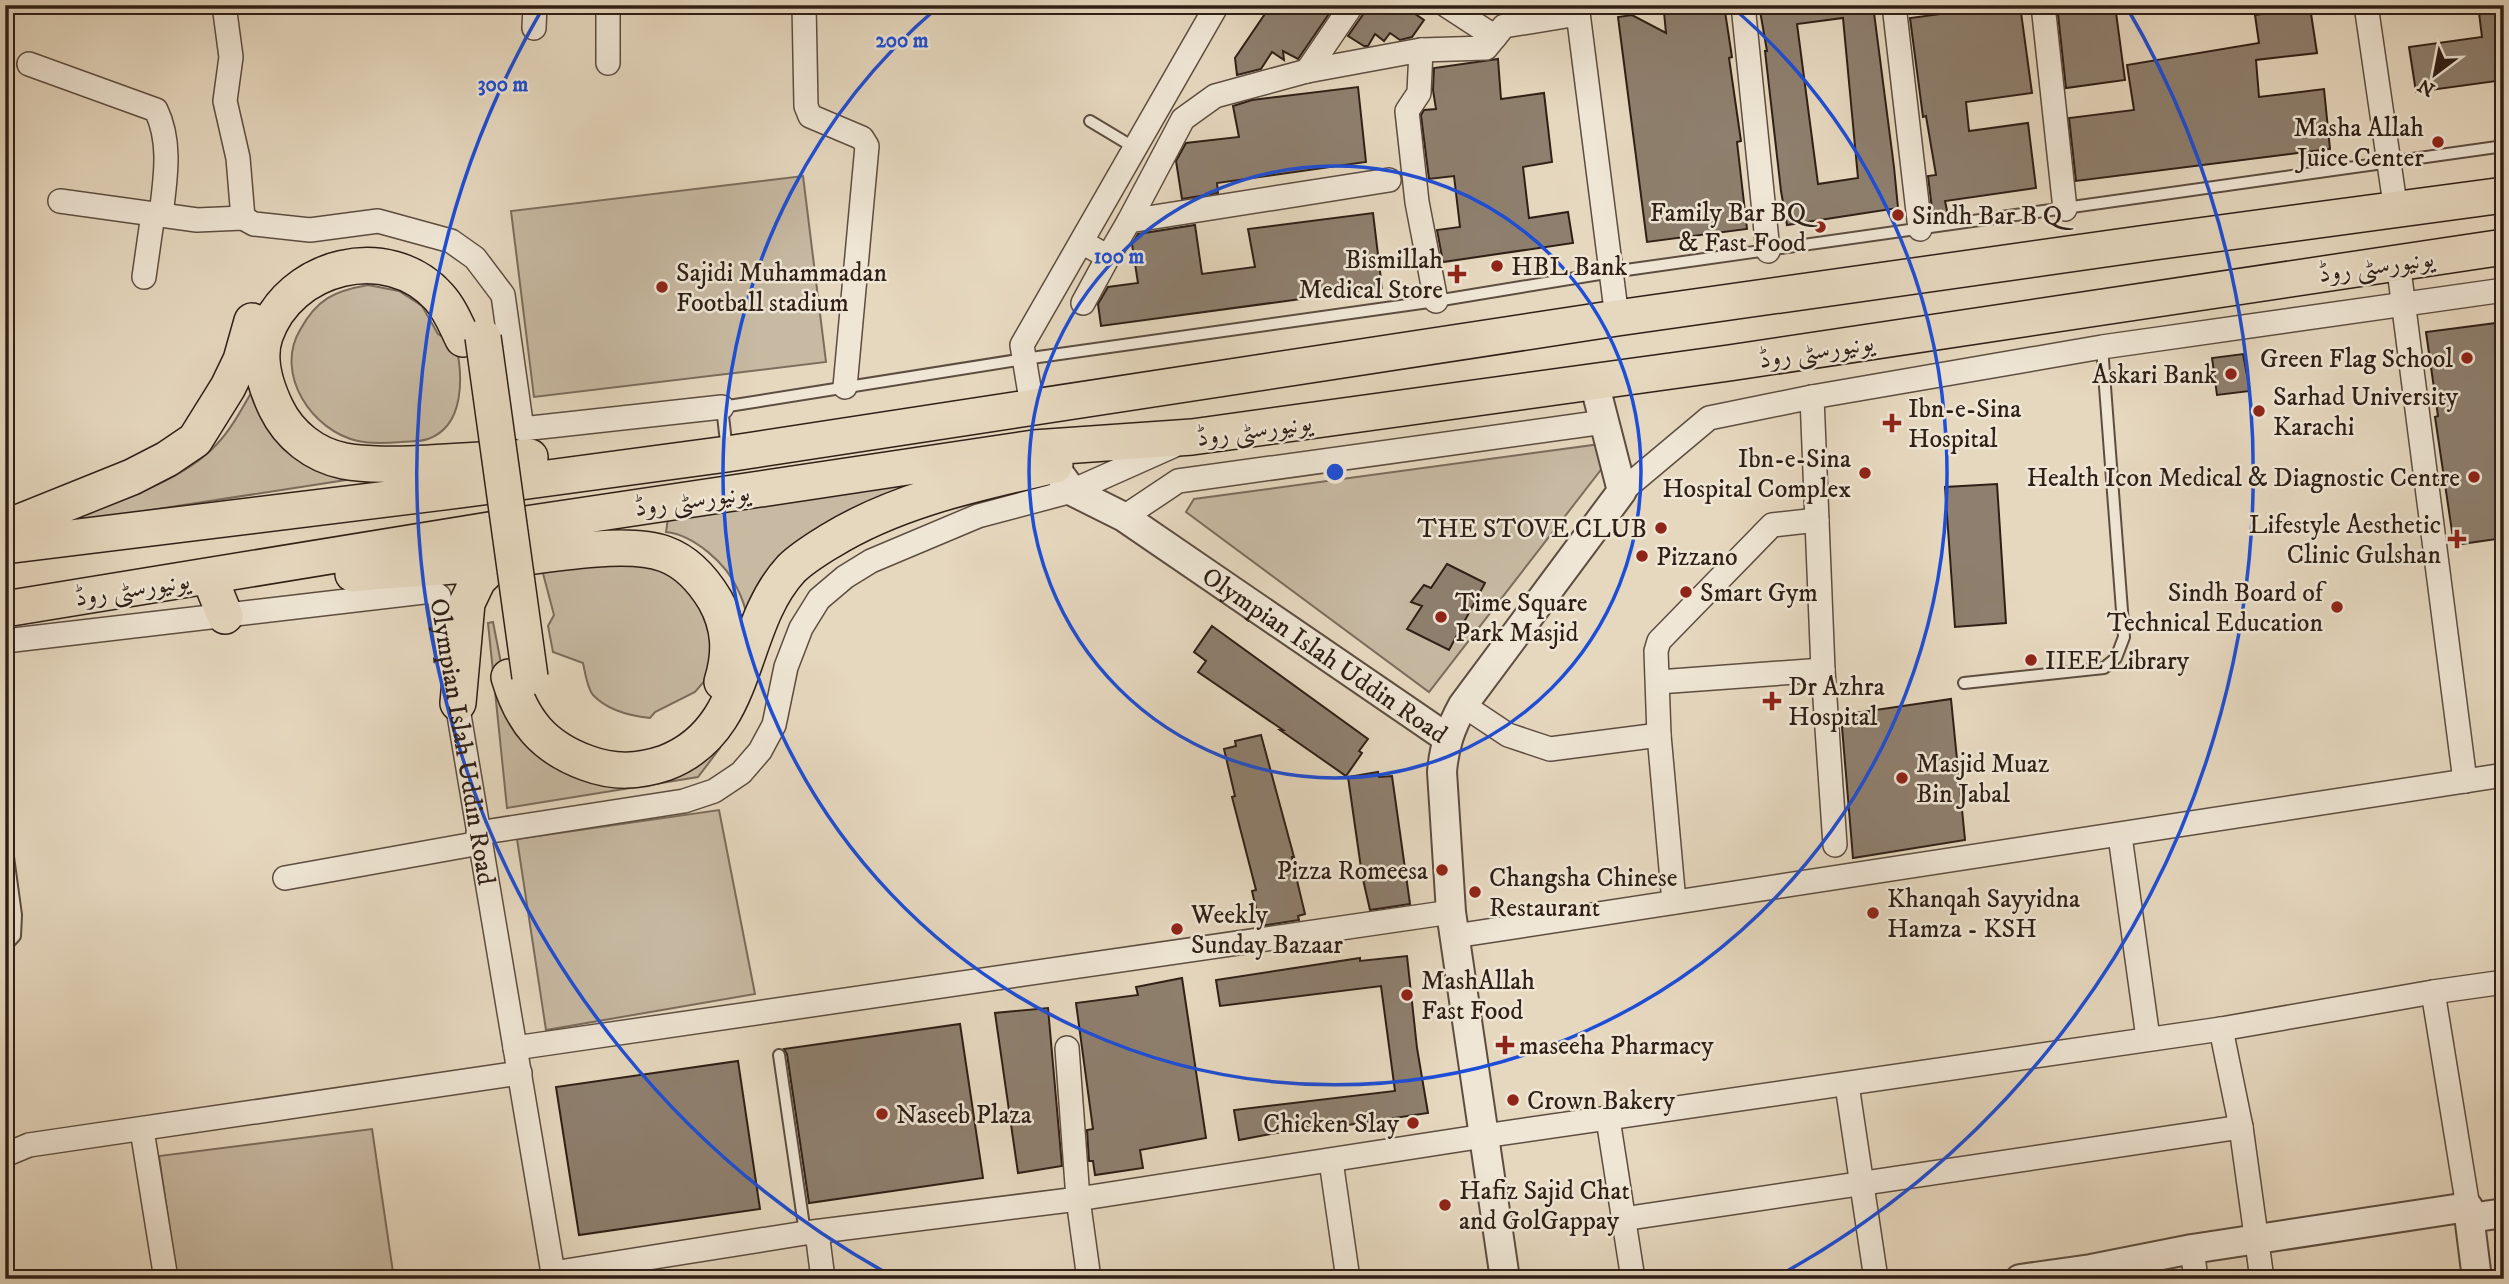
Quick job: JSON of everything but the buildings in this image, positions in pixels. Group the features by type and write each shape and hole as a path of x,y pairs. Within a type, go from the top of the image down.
{"main road":[{"name":"یونیورسٹی روڈ","path":"5,546 727,454 1618,318 2504,195"},
{"path":"5,528 132,477 167,459 195,440 228,387 241,360 247,332 257,308 274,283 292,267 315,254 343,247 373,246 400,252 429,264 453,282 474,313 473,338 520,677 516,700 530,725 552,746 576,759 625,772 678,758 720,720 746,665 757,625 773,596 792,569 816,550 854,527 918,500 1053,468"},
{"name":"یونیورسٹی روڈ","path":"5,609 526,524 1053,468 1192,438 1594,382 2504,247"},
{"path":"473,338 454,320 439,297 418,281 393,269 358,266 325,272 290,296 278,311 264,337 262,364 267,390 281,419 302,444 343,461 391,464 646,448 727,454"},
{"path":"252,569 310,580 384,570 496,562 627,547 664,554 687,566 707,587 720,610 729,636 728,664 719,694 709,713 679,742 653,750 607,752 587,747 565,733 520,677"},
{"path":"458,703 467,603 478,580 496,562"},
{"path":"209,576 225,616"}],"street":[{"path":"224,5 231,57 225,101 239,158 243,218"},
{"path":"608,5 608,63"},
{"path":"804,5 806,106 810,117 863,138 867,146 845,387"},
{"path":"1032,406 1022,345 1217,5"},
{"path":"1307,71 1352,5"},
{"path":"1446,5 1495,37"},
{"path":"1744,5 1769,251"},
{"path":"1894,5 1920,229"},
{"path":"2043,5 2065,209"},
{"path":"2366,5 2396,211"},
{"path":"1083,303 1183,119 1214,96 1307,71 1421,50 1486,48 1504,26 1578,10 1618,318"},
{"path":"1421,50 1419,93 1408,110 1417,202 1436,301"},
{"path":"29,64 156,110 166,141 166,172 144,277"},
{"path":"1129,221 1389,180"},
{"path":"60,201 197,220 243,218 254,224 310,230 378,221 451,241 475,258 503,295 522,429 722,407"},
{"path":"1082,242 1108,257"},
{"path":"2398,262 2465,781"},
{"path":"1447,738 1463,705 1622,491 1709,418 1812,397 2102,347 2504,290"},
{"path":"1594,382 1622,491"},
{"path":"1812,397 1823,670 1835,845"},
{"path":"1124,517 1178,481 1604,422"},
{"path":"285,878 479,838 684,801 714,790 741,773 760,751 774,725 786,667 801,628 819,599 845,577 871,561 978,516 1053,468"},
{"name":"Olympian Islah Uddin Road","path":"1053,468 1447,738 1442,772 1453,924 1505,1279"},
{"path":"1674,902 1659,735 1656,651 1659,641 1772,525 1817,520"},
{"name":"Olympian Islah Uddin Road","path":"5,641 432,591 439,596 553,1276"},
{"path":"1658,682 1823,670"},
{"path":"1463,705 1508,735 1550,749 1659,735"},
{"path":"515,1048 1453,924 1674,902 2120,836 2504,775"},
{"path":"2120,836 2147,1038"},
{"path":"553,1276 811,1232 1078,1199 1484,1136 2221,1029 2504,982"},
{"path":"2433,992 2477,1279"},
{"path":"2221,1029 2241,1127 2262,1279"},
{"path":"1067,1048 1078,1199 1089,1279"},
{"path":"5,1154 29,1145 520,1073"},
{"path":"1847,1085 1876,1279"},
{"path":"1608,1119 1633,1279"},
{"path":"1623,1219 2241,1127"},
{"path":"142,1130 166,1279"},
{"path":"1331,1161 1348,1279"},
{"path":"2020,1279 2091,1274 2192,1250 2256,1240 2469,1213 2504,1213"},
{"path":"811,1232 823,1279"},
{"path":"2192,1250 2196,1279"}],"lane":[{"path":"1090,121 1135,148"},
{"path":"727,454 722,407 1024,359 1436,301 1612,272 2504,146"},
{"path":"1964,683 2104,668 2116,658 2124,637 2102,347"},
{"path":"5,835 16,915 15,936 5,947"},
{"path":"779,1055 811,1232"}],"shaded area":[{"path":"803,176 826,362 534,397 511,211"},
{"path":"368,285 399,291 422,306 438,334 456,345 460,385 455,412 440,432 428,439 374,443 341,435 326,426 313,413 295,382 293,347 306,319 328,298 345,290"},
{"path":"258,381 285,429 385,474 54,525 141,492 202,458 229,429"},
{"path":"1608,443 1610,458 1429,692 1186,512 1194,499"},
{"path":"936,474 747,616 733,580 718,561 688,539 666,532 668,518"},
{"path":"615,557 673,572 704,598 716,653 707,678 695,692 655,712 650,718 628,714 606,705 591,692 583,663 553,652 548,626 554,615 540,562"},
{"path":"493,622 507,694 533,741 698,763 720,748 698,777 507,808 488,623"},
{"path":"719,810 755,994 546,1030 517,839"},
{"path":"372,1129 394,1279 177,1279 159,1156"}],"place":[{"name":"Masha Allah Juice Center","path":"2438,142"},
{"name":"Sindh Bar B Q","path":"1898,215"},
{"name":"Family Bar BQ & Fast Food","path":"1820,227"},
{"name":"HBL Bank","path":"1497,266"},
{"name":"Bismillah Medical Store","path":"1457,274"},
{"name":"Sajidi Muhammadan Football stadium","path":"662,287"},
{"name":"Green Flag School","path":"2467,358"},
{"name":"Askari Bank","path":"2231,374"},
{"name":"Sarhad University Karachi","path":"2259,411"},
{"name":"Ibn-e-Sina Hospital","path":"1892,423"},
{"name":"Ibn-e-Sina Hospital Complex","path":"1865,473"},
{"name":"Health Icon Medical & Diagnostic Centre","path":"2474,477"},
{"name":"THE STOVE CLUB","path":"1661,528"},
{"name":"Lifestyle Aesthetic Clinic Gulshan","path":"2457,539"},
{"name":"Pizzano","path":"1642,556"},
{"name":"Smart Gym","path":"1686,592"},
{"name":"Sindh Board of Technical Education","path":"2337,607"},
{"name":"Time Square Park Masjid","path":"1441,617"},
{"name":"IIEE Library","path":"2031,660"},
{"name":"Dr Azhra Hospital","path":"1772,701"},
{"name":"Masjid Muaz Bin Jabal","path":"1902,778"},
{"name":"Pizza Romeesa","path":"1442,870"},
{"name":"Changsha Chinese Restaurant","path":"1475,892"},
{"name":"Khanqah Sayyidna Hamza - KSH","path":"1873,913"},
{"name":"Weekly Sunday Bazaar","path":"1177,929"},
{"name":"MashAllah Fast Food","path":"1407,995"},
{"name":"maseeha Pharmacy","path":"1505,1045"},
{"name":"Crown Bakery","path":"1513,1100"},
{"name":"Naseeb Plaza","path":"882,1114"},
{"name":"Chicken Slay","path":"1413,1123"},
{"name":"Hafiz Sajid Chat and GolGappay","path":"1445,1205"}]}
